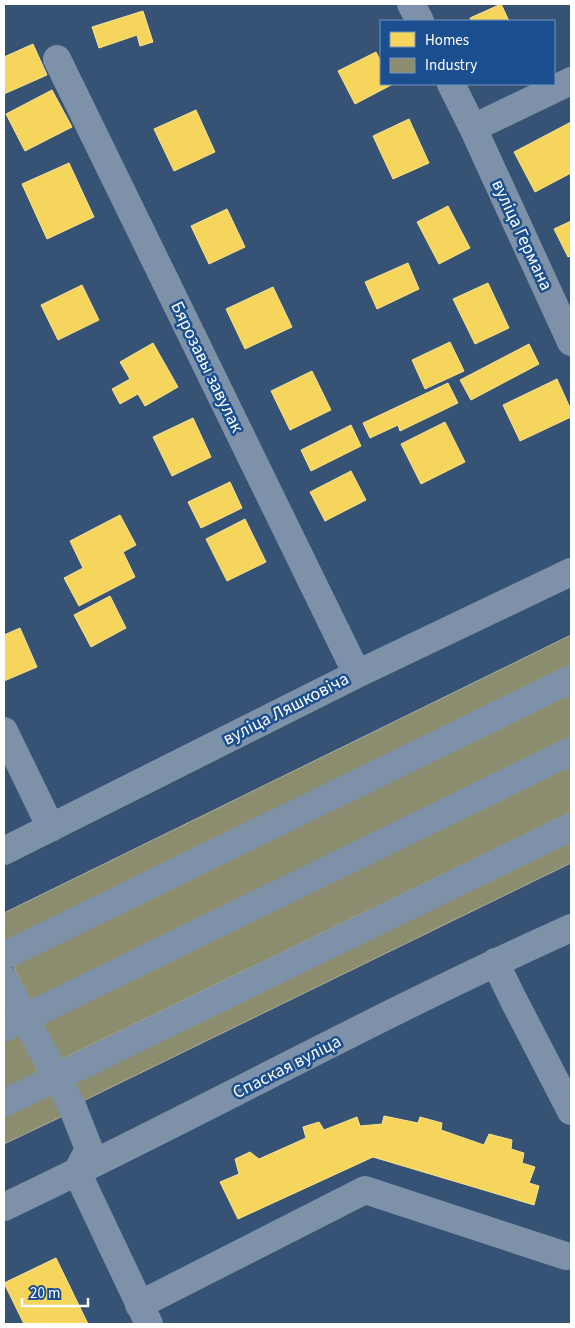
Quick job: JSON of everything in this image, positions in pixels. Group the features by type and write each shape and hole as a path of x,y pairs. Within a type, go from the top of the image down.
{"street":[{"path":"411,4 419,20"},
{"name":"Бярозавы завулак","path":"57,59 357,674"},
{"path":"473,128 571,81"},
{"name":"вуліца Германа","path":"452,85 571,342"},
{"name":"вуліца Ляшковіча","path":"4,851 357,674 571,572"},
{"path":"4,956 571,679"},
{"path":"4,731 51,828"},
{"path":"14,1023 571,751"},
{"path":"4,1103 571,827"},
{"name":"Спаская вуліца","path":"4,1207 495,962 571,928"},
{"path":"495,962 571,1111"},
{"path":"4,979 14,1023 57,1078 72,1106 89,1149 77,1172 144,1315 365,1190 566,1256"}],"building: Homes":[{"path":"501,4 509,20 471,20 470,18"},
{"path":"143,11 153,42 140,46 137,35 99,48 92,27"},
{"path":"33,44 47,75 4,94 4,57"},
{"path":"376,52 380,60 380,85 391,85 355,104 338,71"},
{"path":"52,90 72,127 25,151 6,114"},
{"path":"196,110 215,152 174,171 154,129"},
{"path":"409,119 429,163 393,179 373,136"},
{"path":"571,122 571,173 535,192 514,152"},
{"path":"69,163 94,217 47,239 22,184"},
{"path":"448,206 470,248 439,264 417,222"},
{"path":"227,209 245,247 209,264 191,226"},
{"path":"571,221 571,256 568,257 554,229"},
{"path":"408,263 419,289 377,309 365,282"},
{"path":"488,283 509,328 475,344 453,299"},
{"path":"82,285 99,320 58,340 41,305"},
{"path":"273,287 292,327 245,349 226,309"},
{"path":"450,342 464,371 425,389 412,360"},
{"path":"153,343 178,387 145,406 138,394 120,404 112,389 130,379 120,362"},
{"path":"529,344 539,364 471,400 460,380"},
{"path":"312,371 331,410 290,430 271,391"},
{"path":"557,379 571,410 571,417 520,441 503,405"},
{"path":"448,383 458,403 400,431 398,425 370,438 363,423"},
{"path":"193,418 211,457 172,476 153,437"},
{"path":"445,422 465,462 421,484 401,444"},
{"path":"351,425 361,446 311,471 301,450"},
{"path":"351,471 366,500 325,521 310,492"},
{"path":"230,482 242,508 201,528 188,502"},
{"path":"120,515 136,545 123,552 135,577 79,606 64,578 83,568 70,541"},
{"path":"245,519 266,562 227,581 206,539"},
{"path":"110,596 126,628 91,647 74,615"},
{"path":"20,628 37,667 4,681 4,635"},
{"path":"384,1116 418,1123 420,1117 442,1123 441,1130 484,1145 489,1134 512,1140 511,1149 524,1153 522,1163 535,1167 529,1183 539,1186 534,1205 373,1157 238,1219 220,1182 239,1174 235,1159 250,1152 259,1159 306,1138 303,1127 319,1122 324,1130 357,1117 360,1126 382,1124"},
{"path":"56,1258 88,1324 24,1324 4,1283"}],"building: Industry":[{"path":"571,635 571,666 4,942 4,913"},
{"path":"571,689 571,741 31,1003 12,963"},
{"path":"571,760 571,812 60,1060 40,1020"},
{"path":"571,835 571,863 81,1102 70,1081"},
{"path":"19,1032 39,1074 4,1091 4,1039"},
{"path":"51,1093 63,1116 4,1144 4,1116"}]}
